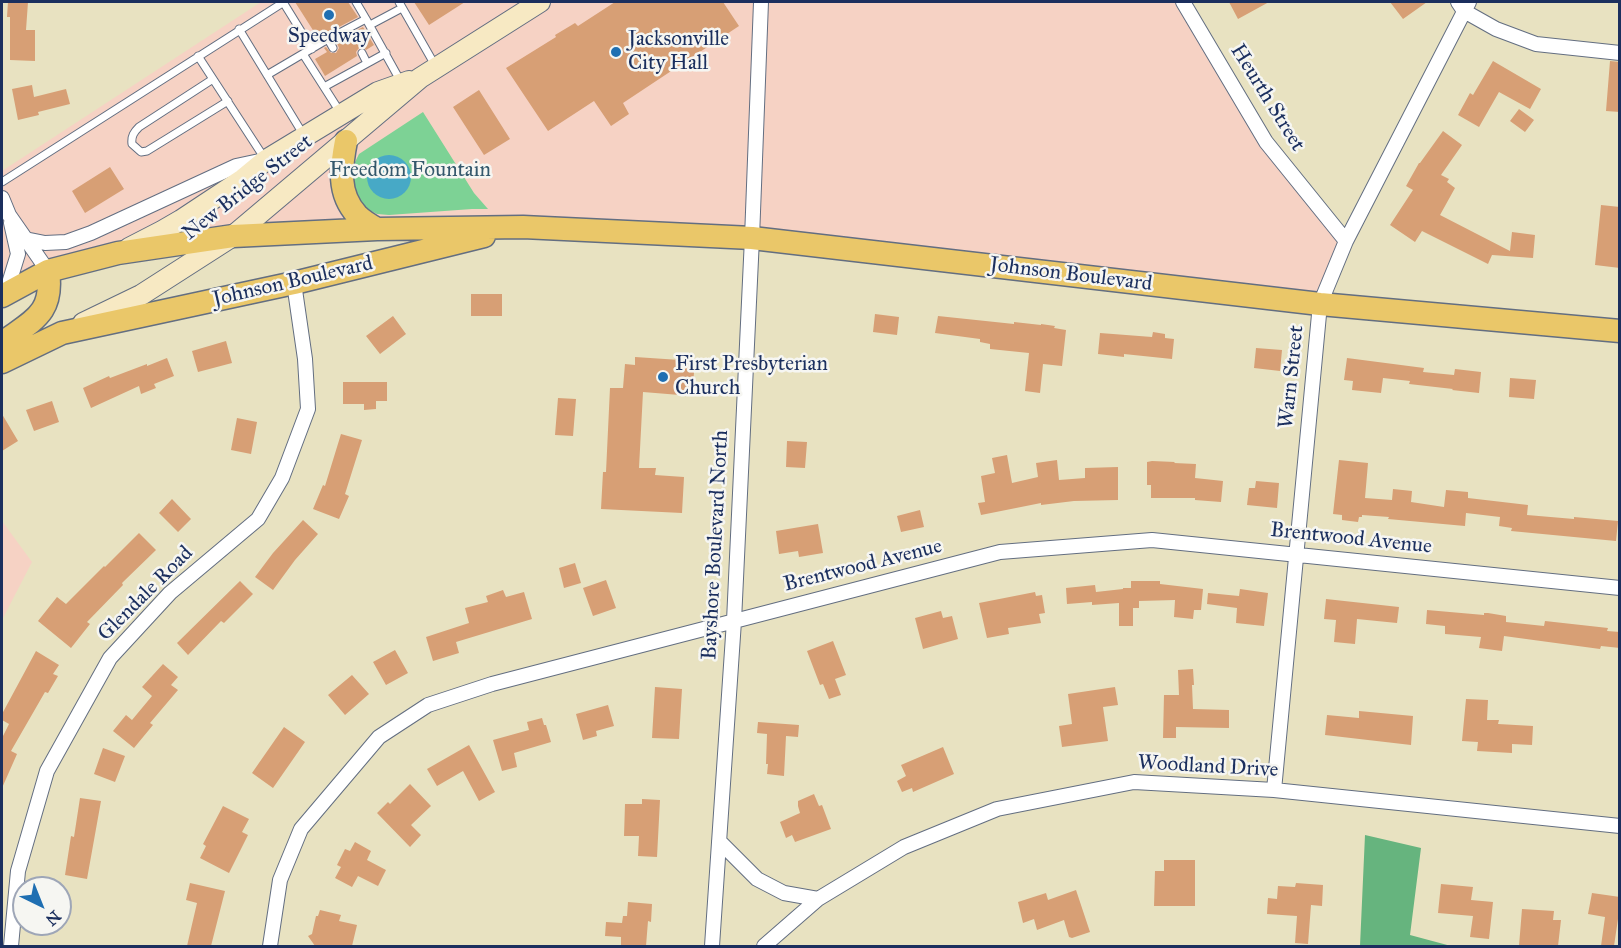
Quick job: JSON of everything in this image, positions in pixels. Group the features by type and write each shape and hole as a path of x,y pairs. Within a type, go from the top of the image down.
{"main road":[{"name":"New Bridge Street","path":"118,253 172,226 243,179 266,160 378,92 419,76 540,2"},
{"name":"New Bridge Street","path":"62,333 141,295 234,236 419,76"},
{"path":"346,141 342,162 343,190 358,216 377,229"},
{"name":"Johnson Boulevard","path":"2,362 62,333 294,283 523,227"},
{"name":"Johnson Boulevard","path":"4,295 48,271 118,253 234,236 377,229 523,227 753,238 1320,304 1620,331"},
{"path":"2,343 38,316 48,303 50,287 48,271"}],"street":[{"name":"Bayshore Boulevard North","path":"712,946 734,621 753,238 761,2"},
{"name":"Heurth Street","path":"1183,2 1266,142 1346,241"},
{"name":"Warn Street","path":"1274,790 1320,304 1346,241 1464,5"},
{"path":"1464,5 1496,29 1536,45 1620,53"},
{"name":"New Bridge Street","path":"25,239 45,243 66,242 236,166 266,160"},
{"path":"2,198 9,215 18,254 4,295"},
{"path":"9,215 48,271"},
{"name":"Glendale Road","path":"11,946 18,871 47,771 110,658 170,593 258,519 282,478 308,409 305,359 294,283"},
{"name":"Brentwood Avenue","path":"270,946 280,880 301,829 379,737 428,705 492,684 1000,552 1152,540 1620,588"},
{"name":"Woodland Drive","path":"764,946 818,899 904,847 997,809 1134,782 1274,790 1620,826"},
{"path":"719,841 757,879 784,893 818,899"}],"lane":[{"path":"2,182 284,2 312,49"},
{"path":"356,2 386,53 419,76"},
{"path":"267,75 348,28 368,22 400,5 419,76"},
{"path":"348,28 352,36"},
{"path":"239,29 305,136"},
{"path":"328,39 333,48"},
{"path":"362,53 367,63"},
{"path":"324,87 386,53"},
{"path":"303,54 342,114"},
{"path":"198,56 266,160"},
{"path":"343,64 348,74"},
{"path":"213,79 139,127 134,132 132,144 141,152 147,151 228,101"}],"shaded area":[{"path":"261,2 1183,2 1266,142 1346,241 1320,304 523,227 118,253 2,296 2,171"},
{"path":"2,521 32,562 2,620"}],"green space":[{"name":"Freedom Fountain","path":"423,112 474,193 488,209 377,214 367,209 355,196 352,189 353,166 359,154"},
{"path":"1365,835 1421,848 1410,935 1451,946 1360,946"}],"water":[{"path":"389,155 405,161 411,177 405,193 389,199 373,193 367,177 373,161"}],"building":[{"path":"8,2 28,2 26,30 35,30 35,61 10,60"},
{"path":"295,2 348,2 358,17 318,38"},
{"path":"414,2 465,2 429,25"},
{"name":"Jacksonville City Hall","path":"615,2 723,2 739,26 623,103 629,114 611,126 594,101 548,131 506,68 556,37 555,35 575,23 578,26"},
{"path":"1229,2 1269,2 1238,19"},
{"path":"1390,2 1427,2 1403,19"},
{"path":"363,27 374,45 366,50 363,47 359,48 356,52 357,56 325,76 315,59 327,52 324,48 326,47 331,53 336,53 339,48 336,41"},
{"path":"1493,61 1541,89 1530,109 1499,92 1479,127 1458,115 1470,93 1473,95"},
{"path":"1610,61 1620,62 1620,112 1606,111"},
{"path":"32,85 34,97 66,89 70,104 18,120 12,89"},
{"path":"479,90 510,139 484,155 453,107"},
{"path":"1519,109 1534,120 1525,132 1510,121"},
{"path":"1443,131 1462,145 1441,175 1449,179 1447,182 1455,188 1440,215 1510,251 1512,232 1535,235 1533,258 1492,255 1488,264 1422,231 1415,242 1390,225 1413,190 1406,186 1419,163"},
{"path":"110,167 124,189 85,213 72,191"},
{"path":"1601,205 1620,207 1620,268 1595,265"},
{"path":"471,294 502,294 502,316 471,316"},
{"path":"875,314 899,317 897,335 873,332"},
{"path":"393,316 406,334 380,354 366,336"},
{"path":"938,316 1014,324 1014,322 1041,324 1066,330 1062,366 1043,364 1040,393 1025,391 1029,353 990,349 990,344 980,342 980,339 935,333"},
{"path":"1153,332 1165,334 1165,338 1174,339 1172,359 1098,354 1100,333 1152,337"},
{"path":"226,341 232,363 198,372 192,351"},
{"path":"1256,348 1282,350 1280,371 1254,368"},
{"name":"First Presbyterian Church","path":"635,357 695,361 692,396 643,392 639,468 656,468 655,475 684,477 682,513 601,509 603,472 606,472 610,388 623,388 625,364 635,365"},
{"path":"167,358 174,376 154,384 156,388 141,394 139,386 91,408 83,388 109,376 110,378"},
{"path":"1347,358 1424,368 1423,372 1454,375 1455,369 1481,372 1479,393 1409,384 1410,381 1383,378 1381,393 1352,390 1353,381 1344,380"},
{"path":"1510,378 1536,380 1534,399 1509,397"},
{"path":"343,382 387,382 387,401 376,401 376,409 364,410 364,404 343,404"},
{"path":"558,398 576,399 573,436 555,435"},
{"path":"52,401 59,422 34,431 26,410"},
{"path":"2,414 18,441 2,451"},
{"path":"237,418 257,422 251,454 231,450"},
{"path":"341,434 362,440 345,494 349,496 339,519 313,509 323,485 325,486"},
{"path":"787,441 807,442 805,468 786,467"},
{"path":"1007,455 1012,483 1038,477 1036,463 1057,460 1059,480 1085,478 1085,468 1118,467 1118,500 1074,501 1041,505 1041,503 981,515 978,503 985,502 981,476 995,473 992,458"},
{"path":"1339,460 1368,463 1365,498 1392,500 1393,489 1412,491 1411,502 1444,507 1446,490 1468,492 1468,498 1528,505 1527,515 1618,521 1616,541 1511,531 1512,528 1499,526 1500,517 1466,513 1465,526 1362,515 1358,522 1342,520 1342,515 1333,514"},
{"path":"1147,462 1196,464 1195,478 1223,481 1221,502 1195,500 1195,498 1151,498 1151,485 1147,485"},
{"path":"1256,481 1279,483 1277,508 1247,505 1249,488 1255,488"},
{"path":"172,499 191,519 178,532 159,513"},
{"path":"920,510 924,527 901,532 897,516"},
{"path":"303,520 318,534 273,590 255,577"},
{"path":"818,524 823,553 799,557 798,551 779,554 776,531"},
{"path":"139,533 156,550 87,622 90,624 71,648 38,621 57,597 66,604"},
{"path":"575,563 581,583 564,588 559,568"},
{"path":"606,580 616,608 593,616 583,588"},
{"path":"240,581 253,594 224,623 221,621 188,655 177,643"},
{"path":"1131,581 1160,581 1160,584 1203,589 1201,610 1194,610 1193,619 1174,617 1175,600 1139,601 1139,608 1133,608 1133,626 1119,626 1119,603 1067,604 1066,588 1095,585 1096,592 1131,588"},
{"path":"1240,589 1268,593 1264,626 1236,623 1237,608 1207,604 1208,593 1239,596"},
{"path":"503,590 506,597 524,592 532,619 456,642 459,653 433,661 426,637 469,623 465,608 488,602 486,596"},
{"path":"1035,592 1036,596 1042,595 1045,613 1039,614 1041,623 1008,628 1009,634 987,638 979,603"},
{"path":"1326,599 1399,607 1397,623 1357,619 1355,644 1334,642 1336,620 1324,619"},
{"path":"1427,610 1484,615 1488,613 1506,616 1506,622 1544,626 1545,621 1608,628 1607,631 1620,632 1620,648 1601,646 1600,649 1504,636 1502,651 1479,648 1481,637 1445,634 1445,626 1426,624"},
{"path":"941,611 943,618 952,616 958,639 923,649 915,618"},
{"path":"833,641 846,675 835,679 841,695 829,699 823,684 820,685 807,651"},
{"path":"395,650 408,673 386,685 373,662"},
{"path":"36,651 59,665 53,674 58,676 48,693 45,692 11,751 17,754 2,788 2,738 9,724 2,720 2,714"},
{"path":"163,664 178,677 171,685 178,690 150,723 153,725 134,748 113,731 126,715 132,720 152,696 142,687"},
{"path":"1193,669 1193,709 1229,710 1229,728 1176,727 1176,738 1163,738 1164,695 1179,695 1178,670"},
{"path":"352,675 369,694 345,715 328,695"},
{"path":"655,687 682,689 679,739 652,738"},
{"path":"1115,687 1118,705 1103,707 1108,741 1062,747 1059,726 1072,724 1068,694"},
{"path":"1466,699 1488,700 1487,720 1499,720 1498,724 1533,726 1532,745 1512,744 1512,753 1477,751 1478,742 1462,741"},
{"path":"608,705 614,726 596,731 597,736 583,740 576,714"},
{"path":"1359,711 1413,716 1411,745 1325,735 1327,715 1359,718"},
{"path":"542,718 551,742 514,753 517,767 502,771 493,740 529,730 527,722"},
{"path":"758,722 799,725 798,737 786,736 784,776 767,774 767,734 757,733"},
{"path":"284,727 305,742 273,788 252,773"},
{"path":"469,745 495,792 479,801 463,771 437,786 427,769"},
{"path":"943,747 954,774 913,792 912,788 902,792 897,781 906,776 901,765"},
{"path":"103,748 125,756 115,782 94,774"},
{"path":"410,784 431,806 411,825 421,835 410,847 377,813 388,802 390,804"},
{"path":"814,794 819,806 822,805 831,829 795,842 792,835 786,838 780,822 800,813 798,801"},
{"path":"80,798 101,801 87,879 65,875 71,836 74,837"},
{"path":"642,799 660,800 657,857 638,856 639,836 624,836 625,804 642,804"},
{"path":"223,806 249,819 242,832 248,835 229,873 200,858 206,846 203,844"},
{"path":"355,842 371,851 367,860 386,870 378,886 358,876 352,887 335,878 341,867 337,865 345,849 350,851"},
{"path":"1164,860 1195,860 1195,906 1154,906 1155,871 1164,871"},
{"path":"190,883 225,891 211,946 187,946 197,903 186,900"},
{"path":"1296,883 1323,885 1322,906 1311,905 1308,944 1295,943 1297,916 1267,914 1268,898 1277,899 1278,886 1295,887"},
{"path":"1441,884 1473,887 1471,900 1493,902 1489,939 1470,937 1473,916 1438,913"},
{"path":"1076,890 1090,932 1069,937 1064,920 1037,930 1034,919 1023,923 1018,902 1046,893 1048,900"},
{"path":"1592,893 1620,897 1620,919 1618,919 1614,946 1601,946 1605,917 1588,914"},
{"path":"628,902 652,904 646,946 621,946 621,937 605,936 606,922 622,923 623,916 627,916"},
{"path":"1522,909 1554,911 1553,920 1561,920 1558,946 1519,946"},
{"path":"320,910 341,915 339,921 357,925 352,946 315,946 308,936 312,934 316,916"}],"place":[{"name":"Speedway","path":"329,15"},
{"name":"Jacksonville City Hall","path":"616,52"},
{"name":"First Presbyterian Church","path":"663,377"}]}
